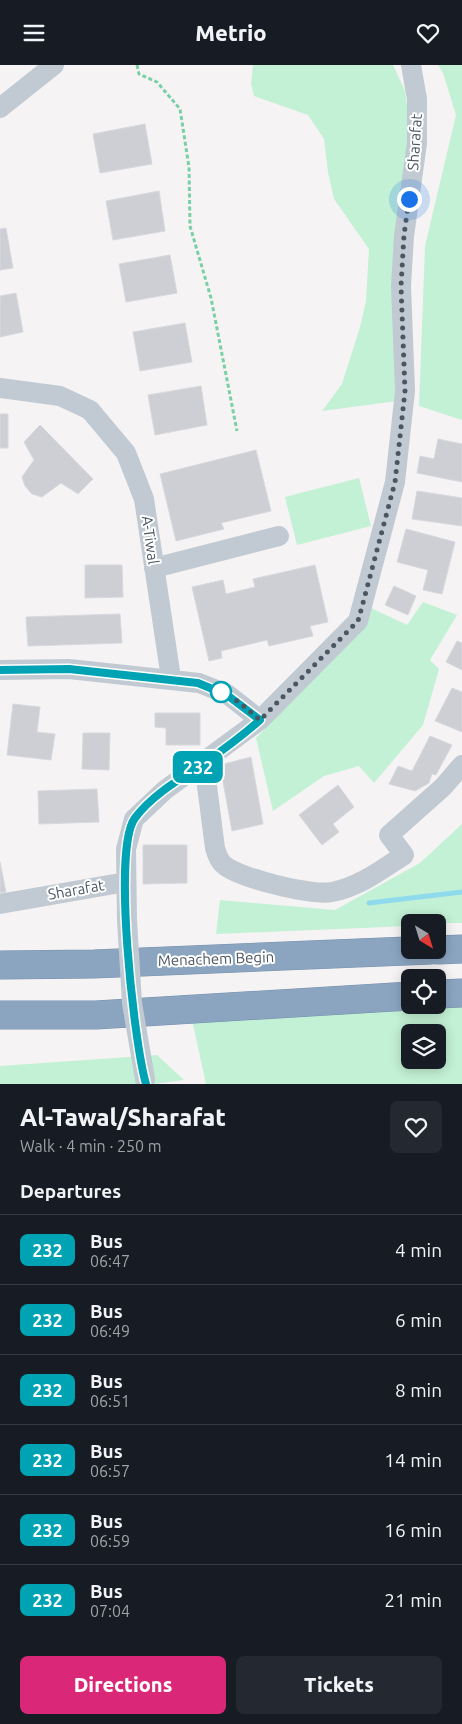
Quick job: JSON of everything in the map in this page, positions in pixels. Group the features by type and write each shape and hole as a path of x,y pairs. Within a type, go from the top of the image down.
{"highway":[{"path":"446,950 462,949"},
{"name":"Menachem Begin","path":"0,965 94,964 401,951"},
{"path":"0,957 94,964"},
{"path":"446,994 462,993"},
{"path":"0,1015 96,1015 401,997"},
{"path":"0,1030 96,1015"}],"street":[{"path":"0,108 54,65"},
{"name":"Sharafat","path":"0,904 126,882 126,849 134,819 165,790 260,720 358,621 395,482 405,391 401,286 404,235 417,143 418,99 411,65"},
{"name":"A-Tiwal","path":"0,388 60,397 90,410 126,453 144,499 171,679"},
{"path":"154,568 279,536"},
{"path":"0,670 69,669 198,683 227,695 260,720"},
{"path":"204,763 215,848 218,858 224,865 241,875 305,892 330,893 359,883 404,855 389,835 443,787 462,765"},
{"path":"126,882 132,1003 145,1082"}],"path":[{"path":"137,65 139,74 157,82 180,109 189,167 190,226 211,298 237,431"}],"green space":[{"path":"253,65 393,65 405,91 411,134 405,400 322,411 342,384 360,327 366,301 369,249 334,199 324,139 308,115 254,96 251,84"},
{"path":"438,65 462,65 462,420 419,406 425,246 456,115 443,73"},
{"path":"359,478 371,526 297,545 285,497"},
{"path":"423,602 457,615 430,660 439,669 423,725 374,783 359,766 324,776 273,811 256,738 353,638 369,607 407,625"},
{"path":"462,824 462,923 446,923 446,914 401,914 401,926 216,934 220,900 335,910 420,863"},
{"path":"462,1007 462,1084 206,1084 192,1020 401,1010 401,1014 446,1014 446,1008"},
{"path":"157,1055 184,1080 154,1084 0,1084 0,1066"}],"building":[{"path":"145,124 152,164 100,173 93,134"},
{"path":"159,191 165,231 113,240 106,201"},
{"path":"6,228 13,268 0,270 0,229"},
{"path":"170,255 177,293 126,302 119,264"},
{"path":"16,293 23,332 0,337 0,296"},
{"path":"185,323 192,362 140,371 133,332"},
{"path":"201,386 207,425 155,435 148,395"},
{"path":"0,414 8,414 8,448 0,448"},
{"path":"40,425 93,479 78,494 61,483 42,497 32,494 25,486 22,477 34,460 24,442"},
{"path":"438,439 462,444 462,482 417,473 420,456 434,459"},
{"path":"256,450 271,511 221,523 224,529 176,541 160,474"},
{"path":"417,491 462,498 462,526 412,519"},
{"path":"406,529 455,542 442,594 423,590 428,570 397,562"},
{"path":"85,565 122,565 123,597 85,598"},
{"path":"315,565 328,622 310,626 313,636 269,646 267,640 221,651 222,658 209,661 192,587 223,580 226,594 255,587 253,579"},
{"path":"394,586 416,596 408,615 385,605"},
{"path":"120,614 122,643 28,646 26,617"},
{"path":"457,641 462,643 462,670 446,662"},
{"path":"452,688 462,692 462,732 435,721"},
{"path":"13,704 40,707 37,732 55,734 51,760 7,755"},
{"path":"155,713 200,713 200,745 166,745 166,728 155,727"},
{"path":"83,733 110,733 109,770 82,769"},
{"path":"430,736 452,745 436,775 432,774 429,783 415,791 389,784 398,766 412,771"},
{"path":"251,757 263,824 232,831 220,765"},
{"path":"338,785 354,807 333,824 339,832 322,845 299,815"},
{"path":"97,789 99,822 39,824 38,791"},
{"path":"143,845 187,845 187,883 143,884"},
{"path":"0,862 6,892 0,893"}],"waterway":[{"path":"369,903 462,892"}],"bus line":[{"name":"232","path":"0,670 69,669 198,683 239,702 260,720 165,790 134,819 126,849 127,920 132,1003 141,1065 146,1084"}],"route":[{"path":"221,692 239,702 260,720 358,621 395,482 405,391 401,286 404,235 409,199"}]}
